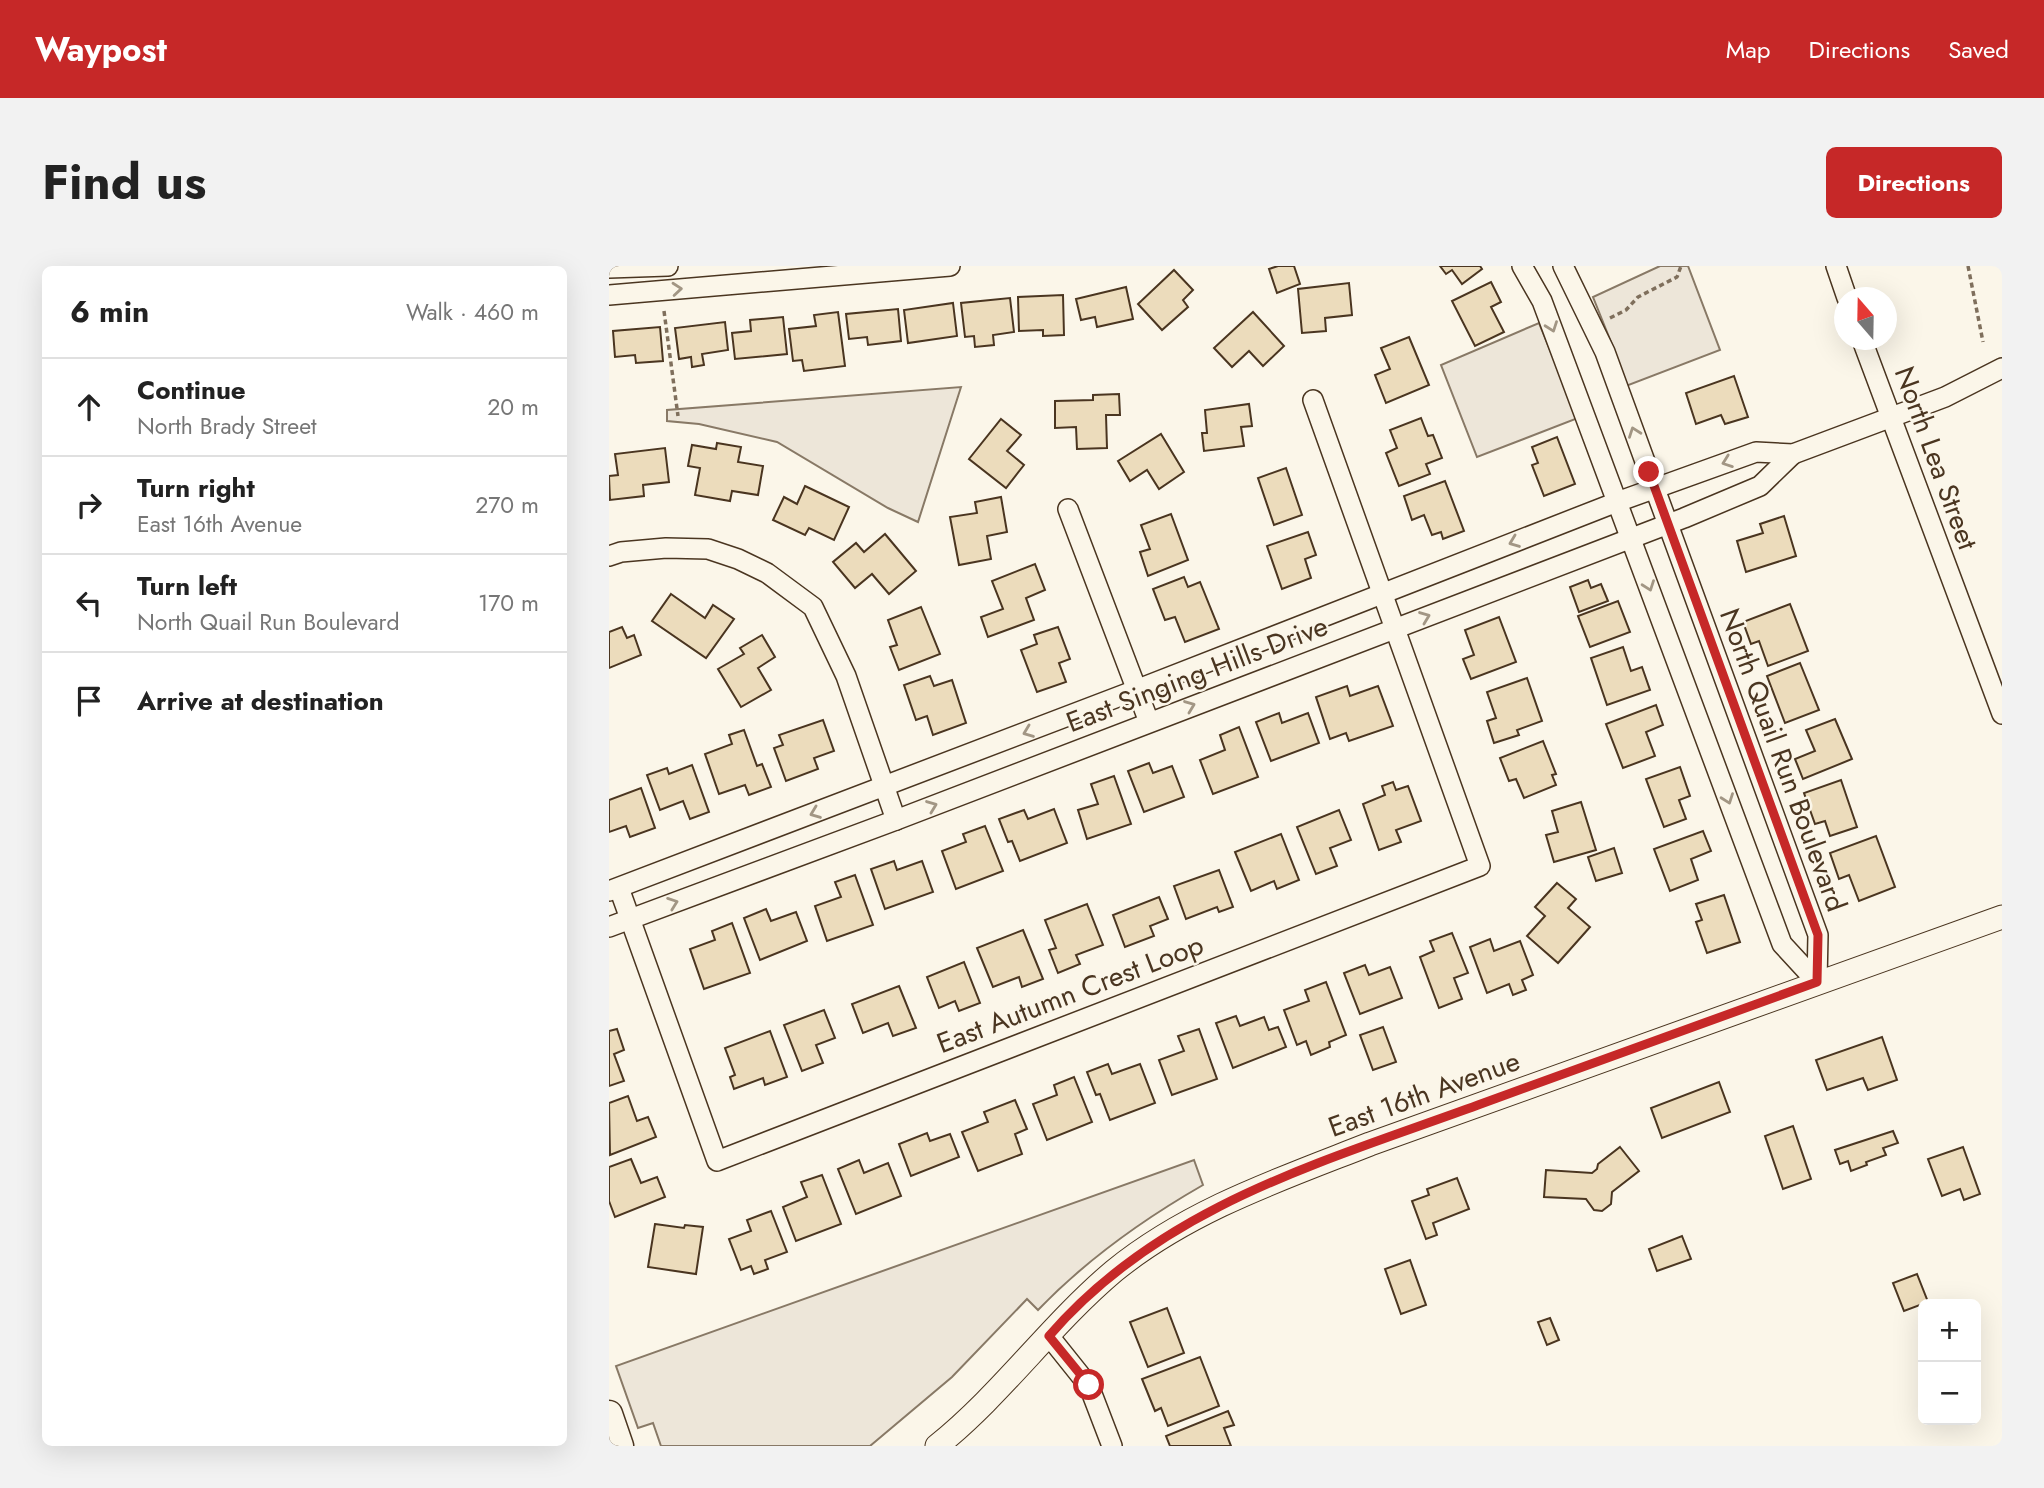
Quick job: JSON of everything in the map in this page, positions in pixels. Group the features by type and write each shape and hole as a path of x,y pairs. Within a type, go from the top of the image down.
{"main road":[{"path":"609,1414 620,1446"}],"street":[{"path":"668,266 612,267 610,295 950,266"},
{"path":"1522,266 1542,301 1782,944 1817,982"},
{"name":"North Quail Run Boulevard","path":"1563,266 1605,352 1818,935 1817,982"},
{"path":"1836,266 1843,287"},
{"name":"North Lea Street","path":"1866,350 2002,714"},
{"name":"East Singing Hills Drive","path":"614,889 1136,690 1617,502 1756,452 1793,453 1945,397 2002,368"},
{"path":"1313,400 1394,629"},
{"name":"East Singing Hills Drive","path":"609,928 1668,524 1760,486 1793,453"},
{"path":"1068,509 1149,722"},
{"path":"609,556 621,552 666,548 708,549 739,559 767,573 813,607 846,676 897,820"},
{"name":"East Autumn Crest Loop","path":"614,889 630,919 717,1161 1479,866 1394,629"},
{"name":"East 16th Avenue","path":"937,1446 973,1416 1079,1303 1115,1271 1149,1245 1206,1211 1370,1144 2002,917"},
{"path":"1049,1336 1089,1385 1112,1446"}],"path":[{"path":"1610,318 1626,310 1638,297 1677,277 1681,266"},
{"path":"1968,266 1983,342"},
{"path":"662,302 678,416"}],"shaded area":[{"path":"1660,266 1688,266 1720,350 1626,386 1593,297"},
{"path":"1539,323 1578,418 1477,457 1441,365"},
{"path":"961,387 918,522 888,508 777,442 699,424 667,421 667,410"},
{"path":"1194,1160 1203,1185 1116,1242 1076,1274 1038,1310 1027,1299 952,1377 870,1446 661,1446 653,1423 638,1428 616,1366"}],"building":[{"path":"1294,266 1300,284 1277,293 1269,269"},
{"path":"1440,266 1480,266 1482,269 1462,284 1452,270 1446,274"},
{"path":"1174,270 1193,290 1183,300 1188,307 1162,330 1138,304"},
{"path":"1491,282 1501,302 1491,307 1504,332 1475,346 1452,301"},
{"path":"1349,283 1352,315 1325,318 1326,331 1302,333 1298,289"},
{"path":"1126,287 1133,319 1097,327 1095,317 1081,320 1076,299"},
{"path":"1063,295 1064,335 1043,336 1043,330 1019,331 1018,297"},
{"path":"1010,298 1014,332 993,335 994,345 975,347 974,336 965,337 961,303"},
{"path":"953,303 957,336 908,343 904,310"},
{"path":"898,309 901,341 868,345 867,337 849,339 846,314"},
{"path":"838,312 845,366 804,371 802,360 793,361 789,329 816,326 814,315"},
{"path":"1253,312 1284,346 1263,366 1249,351 1232,367 1214,348"},
{"path":"783,317 787,354 735,359 732,333 751,331 750,320"},
{"path":"725,322 728,350 702,354 704,365 692,367 691,357 679,359 675,328"},
{"path":"660,327 663,361 636,363 635,355 615,357 613,331"},
{"path":"1409,337 1429,385 1386,403 1375,375 1390,369 1381,348"},
{"path":"1734,376 1748,417 1725,424 1721,415 1696,424 1686,393"},
{"path":"1119,394 1120,415 1106,415 1107,448 1077,449 1076,427 1055,428 1055,401 1093,400 1093,395"},
{"path":"1249,404 1252,426 1241,427 1244,446 1204,451 1202,433 1207,433 1205,410"},
{"path":"1421,418 1428,436 1433,435 1442,458 1426,464 1430,474 1399,486 1386,453 1397,448 1390,430"},
{"path":"1001,419 1021,435 1007,451 1024,465 1006,488 969,459"},
{"path":"1161,434 1184,472 1159,489 1147,470 1130,481 1118,461"},
{"path":"1557,437 1575,484 1544,496 1532,465 1538,463 1532,447"},
{"path":"717,443 741,447 738,462 763,466 758,495 732,491 730,501 695,495 700,468 688,466 692,445 716,449"},
{"path":"665,448 669,482 643,485 644,496 610,500 609,476 618,475 615,454"},
{"path":"1286,468 1302,515 1274,525 1258,478"},
{"path":"1445,481 1464,531 1443,539 1441,532 1432,535 1424,515 1412,520 1404,496"},
{"path":"805,486 849,507 834,540 809,528 805,535 773,520 784,497 797,504"},
{"path":"1001,497 1007,532 987,536 991,559 959,565 950,517 977,513 975,502"},
{"path":"1171,514 1188,560 1148,576 1140,552 1150,549 1141,525"},
{"path":"1784,516 1796,556 1746,572 1737,541 1763,533 1760,524"},
{"path":"1308,532 1316,555 1305,559 1311,578 1282,589 1267,546"},
{"path":"885,534 916,571 889,594 872,574 855,588 833,562 856,543 864,552"},
{"path":"1035,564 1045,590 1026,598 1034,620 988,637 981,617 1003,609 992,581"},
{"path":"1184,577 1188,587 1200,582 1219,629 1185,642 1175,617 1165,620 1153,589"},
{"path":"1588,580 1591,588 1601,584 1608,601 1579,612 1570,587"},
{"path":"671,594 705,618 713,605 734,619 706,658 652,621"},
{"path":"1618,601 1630,632 1590,647 1578,616"},
{"path":"1790,604 1808,651 1768,666 1759,641 1751,644 1743,622"},
{"path":"921,607 940,654 899,670 890,647 897,645 888,620"},
{"path":"1499,617 1516,662 1471,679 1463,659 1474,655 1465,630"},
{"path":"622,627 627,638 634,635 641,655 609,668 609,632"},
{"path":"1058,627 1070,659 1059,663 1066,682 1037,692 1021,650 1037,644 1034,635"},
{"path":"762,635 775,657 758,668 771,690 741,707 718,669 744,654 740,648"},
{"path":"1623,647 1631,671 1642,667 1650,690 1607,705 1591,658"},
{"path":"1800,663 1819,710 1785,723 1767,676"},
{"path":"930,676 934,686 952,680 966,723 933,735 927,716 916,720 904,685"},
{"path":"1527,678 1542,721 1517,730 1519,735 1494,743 1487,721 1496,718 1487,692"},
{"path":"1347,686 1350,696 1378,686 1393,726 1349,741 1346,733 1330,739 1316,697"},
{"path":"1656,705 1663,725 1646,732 1655,756 1623,768 1606,724"},
{"path":"1279,713 1282,723 1308,713 1319,743 1271,761 1256,722"},
{"path":"1835,719 1852,759 1803,779 1795,759 1815,751 1806,730"},
{"path":"823,720 834,751 814,758 818,769 786,781 774,748 783,745 779,735"},
{"path":"1239,727 1258,777 1213,794 1200,760 1225,750 1220,735"},
{"path":"744,730 757,766 762,764 771,787 749,795 745,785 719,794 705,754 732,744 729,735"},
{"path":"1543,741 1556,774 1552,775 1556,785 1524,798 1516,779 1509,781 1500,758"},
{"path":"1149,763 1153,773 1172,766 1184,797 1144,812 1128,771"},
{"path":"692,765 709,812 690,819 683,801 660,810 647,775 667,768 669,774"},
{"path":"1680,767 1690,796 1679,800 1686,819 1664,827 1646,779"},
{"path":"1114,776 1131,824 1087,839 1078,810 1098,804 1091,784"},
{"path":"1841,780 1857,827 1830,836 1825,821 1815,824 1804,793"},
{"path":"1393,782 1396,790 1408,786 1421,821 1396,830 1401,842 1379,850 1363,804 1385,795 1382,786"},
{"path":"641,788 655,828 630,837 626,826 609,832 609,800"},
{"path":"1581,802 1596,850 1554,862 1546,835 1558,832 1552,811"},
{"path":"1054,809 1067,843 1020,861 1012,841 1008,842 999,819 1024,810 1028,819"},
{"path":"1339,810 1351,840 1330,848 1337,866 1316,874 1297,827"},
{"path":"985,826 1003,871 956,889 942,851 966,842 963,834"},
{"path":"1703,831 1711,851 1691,859 1698,880 1670,891 1654,849"},
{"path":"1281,834 1299,880 1277,889 1274,881 1251,891 1235,852"},
{"path":"1876,836 1895,887 1859,901 1849,875 1839,879 1830,853"},
{"path":"1614,848 1622,873 1596,881 1588,857"},
{"path":"894,861 897,870 922,861 933,892 885,909 871,869"},
{"path":"1219,870 1233,907 1219,912 1217,907 1186,919 1174,886"},
{"path":"855,875 873,925 827,941 815,906 841,897 835,882"},
{"path":"1557,883 1576,899 1568,908 1590,927 1558,963 1527,936 1545,916 1535,907"},
{"path":"1724,895 1740,942 1707,953 1696,922 1702,920 1696,904"},
{"path":"1159,897 1168,919 1150,926 1154,936 1125,947 1113,915"},
{"path":"1087,904 1103,945 1076,955 1080,964 1058,973 1049,950 1056,948 1045,920"},
{"path":"766,909 771,921 796,912 807,941 760,960 744,918"},
{"path":"732,923 750,973 704,989 690,949 715,940 712,931"},
{"path":"1023,930 1043,979 1022,987 1019,977 993,987 977,948"},
{"path":"1452,933 1468,973 1454,978 1462,999 1439,1008 1420,957 1434,951 1430,941"},
{"path":"1490,939 1494,951 1520,941 1533,975 1522,980 1526,990 1513,995 1509,984 1487,993 1470,947"},
{"path":"964,962 980,1003 959,1011 955,1001 939,1008 927,977"},
{"path":"1365,965 1369,975 1390,967 1402,998 1360,1014 1344,973"},
{"path":"1326,982 1346,1035 1329,1042 1330,1047 1311,1055 1306,1041 1297,1045 1284,1010 1309,1001 1305,990"},
{"path":"899,986 916,1028 893,1036 888,1023 863,1033 852,1004"},
{"path":"824,1010 835,1038 816,1045 823,1063 802,1071 784,1025"},
{"path":"1236,1016 1240,1026 1264,1017 1269,1030 1278,1027 1286,1047 1233,1068 1216,1023"},
{"path":"1383,1027 1396,1062 1373,1070 1360,1035"},
{"path":"617,1029 624,1050 614,1054 624,1081 609,1086 609,1031"},
{"path":"1199,1029 1217,1079 1172,1095 1159,1060 1184,1051 1178,1036"},
{"path":"770,1031 787,1077 765,1085 763,1078 734,1089 730,1077 735,1075 725,1048"},
{"path":"1882,1037 1897,1080 1868,1090 1863,1078 1827,1090 1816,1060"},
{"path":"1108,1064 1112,1074 1140,1064 1155,1103 1110,1120 1100,1094 1096,1095 1087,1072"},
{"path":"1074,1077 1092,1122 1047,1140 1033,1104 1057,1095 1054,1085"},
{"path":"1719,1082 1730,1112 1662,1138 1651,1108"},
{"path":"628,1096 637,1121 648,1117 656,1137 610,1155 609,1103"},
{"path":"1015,1100 1027,1129 1015,1134 1022,1154 978,1171 962,1132 988,1122 984,1112"},
{"path":"1793,1126 1811,1179 1783,1189 1765,1136"},
{"path":"1893,1131 1898,1143 1883,1148 1886,1155 1851,1171 1848,1161 1840,1164 1835,1150"},
{"path":"927,1133 930,1141 950,1134 959,1157 911,1176 899,1144"},
{"path":"1620,1147 1639,1171 1612,1192 1611,1204 1602,1211 1594,1210 1586,1199 1544,1197 1546,1170 1592,1173 1598,1164"},
{"path":"1963,1147 1980,1194 1964,1200 1960,1189 1942,1196 1928,1159"},
{"path":"631,1159 641,1183 657,1177 665,1197 615,1217 609,1201 609,1167"},
{"path":"859,1160 864,1173 888,1163 901,1196 856,1214 838,1169"},
{"path":"822,1175 841,1224 796,1241 783,1207 807,1197 801,1182"},
{"path":"1457,1178 1469,1209 1433,1223 1437,1235 1426,1239 1412,1201 1429,1195 1427,1189"},
{"path":"771,1211 787,1252 765,1260 768,1269 754,1274 751,1266 741,1270 729,1239 751,1231 747,1220"},
{"path":"655,1224 684,1228 685,1225 703,1227 696,1274 648,1267"},
{"path":"1682,1236 1691,1259 1657,1271 1649,1249"},
{"path":"1410,1260 1426,1305 1401,1314 1385,1269"},
{"path":"1917,1274 1927,1299 1918,1299 1918,1306 1904,1311 1893,1283"},
{"path":"1167,1308 1184,1353 1148,1367 1130,1322"},
{"path":"1550,1318 1559,1340 1547,1345 1538,1322"},
{"path":"1200,1357 1219,1406 1168,1426 1161,1408 1155,1411 1142,1379"},
{"path":"1228,1411 1234,1425 1224,1428 1231,1446 1170,1446 1166,1436"}],"route":[{"path":"1089,1385 1049,1336 1087,1295 1115,1271 1149,1245 1206,1211 1370,1144 1817,982 1818,935 1649,472"}]}
